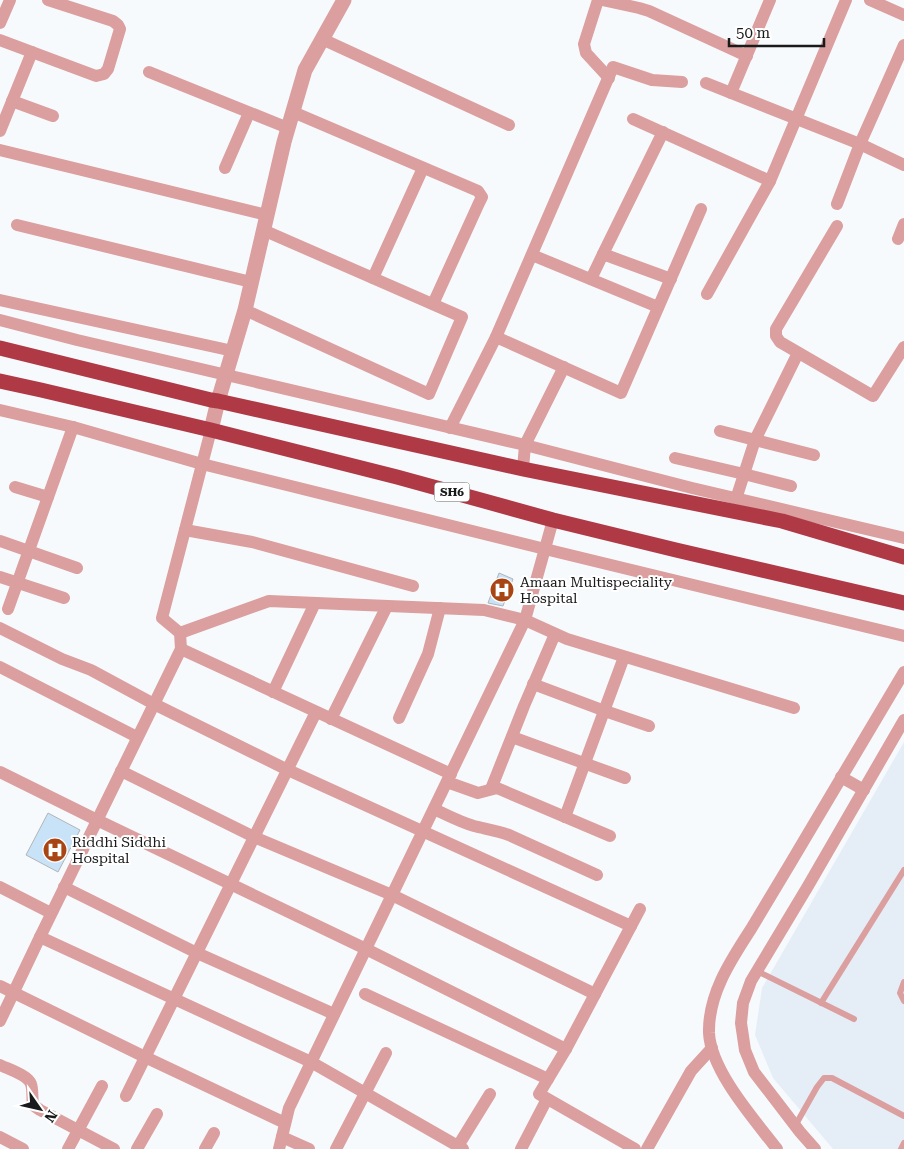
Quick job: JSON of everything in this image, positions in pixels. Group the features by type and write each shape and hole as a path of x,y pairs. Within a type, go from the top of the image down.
{"highway":[{"path":"0,348 211,400 523,469 782,521 904,557"},
{"name":"SH6","path":"0,381 211,430 397,477 553,520 904,603"}],"street":[{"path":"0,23 10,0"},
{"path":"0,40 96,76 104,74 108,69 118,37 120,29 118,24 48,0"},
{"path":"180,633 162,618 218,401 245,310 292,112 305,70 344,0"},
{"path":"598,0 584,44 586,53 609,78"},
{"path":"602,0 633,3 747,56"},
{"path":"731,93 770,0"},
{"path":"707,294 770,181 846,0"},
{"path":"870,0 904,15"},
{"path":"322,39 509,125"},
{"path":"837,204 860,144 904,45"},
{"path":"0,131 32,52"},
{"path":"450,428 496,337 613,68 652,80 682,82"},
{"path":"149,72 288,128"},
{"path":"706,83 860,144 904,165"},
{"path":"12,101 53,116"},
{"path":"292,112 478,191 482,196 434,304"},
{"path":"225,168 249,113"},
{"path":"633,119 770,181"},
{"path":"591,279 663,132"},
{"path":"0,150 267,215"},
{"path":"373,278 423,168"},
{"path":"496,337 621,393 701,209"},
{"path":"898,239 904,224"},
{"path":"17,225 251,282"},
{"path":"837,226 776,329 776,336 780,342 873,396 904,347"},
{"path":"245,310 429,394 462,317 263,230"},
{"path":"603,254 671,279"},
{"path":"532,255 658,307"},
{"path":"0,300 233,351"},
{"path":"0,320 77,340 525,445 736,499 904,538"},
{"path":"736,499 755,440 798,353"},
{"path":"523,469 525,445 564,367"},
{"path":"0,410 73,427 202,464 904,636"},
{"path":"8,609 73,427"},
{"path":"720,431 814,455"},
{"path":"675,458 790,486"},
{"path":"15,487 48,497"},
{"path":"309,1149 281,1143 289,1108 525,620 553,520"},
{"path":"185,530 252,542 413,586"},
{"path":"0,541 77,568"},
{"path":"0,577 64,598"},
{"path":"180,633 269,601 484,610 525,620 568,639 794,708"},
{"path":"273,692 315,603"},
{"path":"331,719 388,606"},
{"path":"399,718 428,654 440,608"},
{"path":"0,628 62,659 91,670 154,704 288,770 631,926"},
{"path":"0,1022 180,649 180,633"},
{"path":"491,789 555,634"},
{"path":"180,649 331,719 478,793 497,788 610,836"},
{"path":"565,817 624,656"},
{"path":"0,667 138,737"},
{"path":"777,1149 734,1092 712,1048 710,1033 714,997 727,967 904,672"},
{"path":"533,684 649,726"},
{"path":"126,1096 316,712"},
{"path":"815,1149 754,1072 745,1050 741,1023 743,1003 751,981 904,720"},
{"path":"512,737 625,778"},
{"path":"121,771 254,837 392,895 595,994"},
{"path":"0,772 366,949 566,1049"},
{"path":"841,777 864,790"},
{"path":"434,809 457,820 509,835 597,875"},
{"path":"0,887 51,913"},
{"path":"64,887 197,953 334,1014"},
{"path":"635,1149 539,1094 566,1049 640,909"},
{"path":"40,937 311,1062 460,1148 490,1094"},
{"path":"0,986 285,1123"},
{"path":"365,994 548,1079"},
{"path":"647,1149 691,1071 712,1048"},
{"path":"336,1149 386,1054"},
{"path":"0,1065 27,1078 31,1084 34,1105 40,1110 114,1149"},
{"path":"68,1149 102,1086"},
{"path":"521,1149 547,1099"},
{"path":"137,1149 157,1114"},
{"path":"205,1149 214,1133"},
{"path":"2,1142 23,1149"}],"lane":[{"path":"821,1002 904,870"},
{"path":"757,971 854,1019"},
{"path":"904,982 900,993 904,1001"},
{"path":"795,1126 824,1078 832,1078 904,1116"},
{"path":"901,1149 904,1143"}],"shaded area":[{"path":"904,742 904,1149 833,1149 773,1078 755,1035 762,988"}],"building":[{"path":"499,573 513,579 503,606 488,603"},
{"path":"48,813 80,830 58,872 26,855"}],"place":[{"name":"Amaan Multispeciality Hospital","path":"502,590"},
{"name":"Riddhi Siddhi Hospital","path":"55,850"}]}
